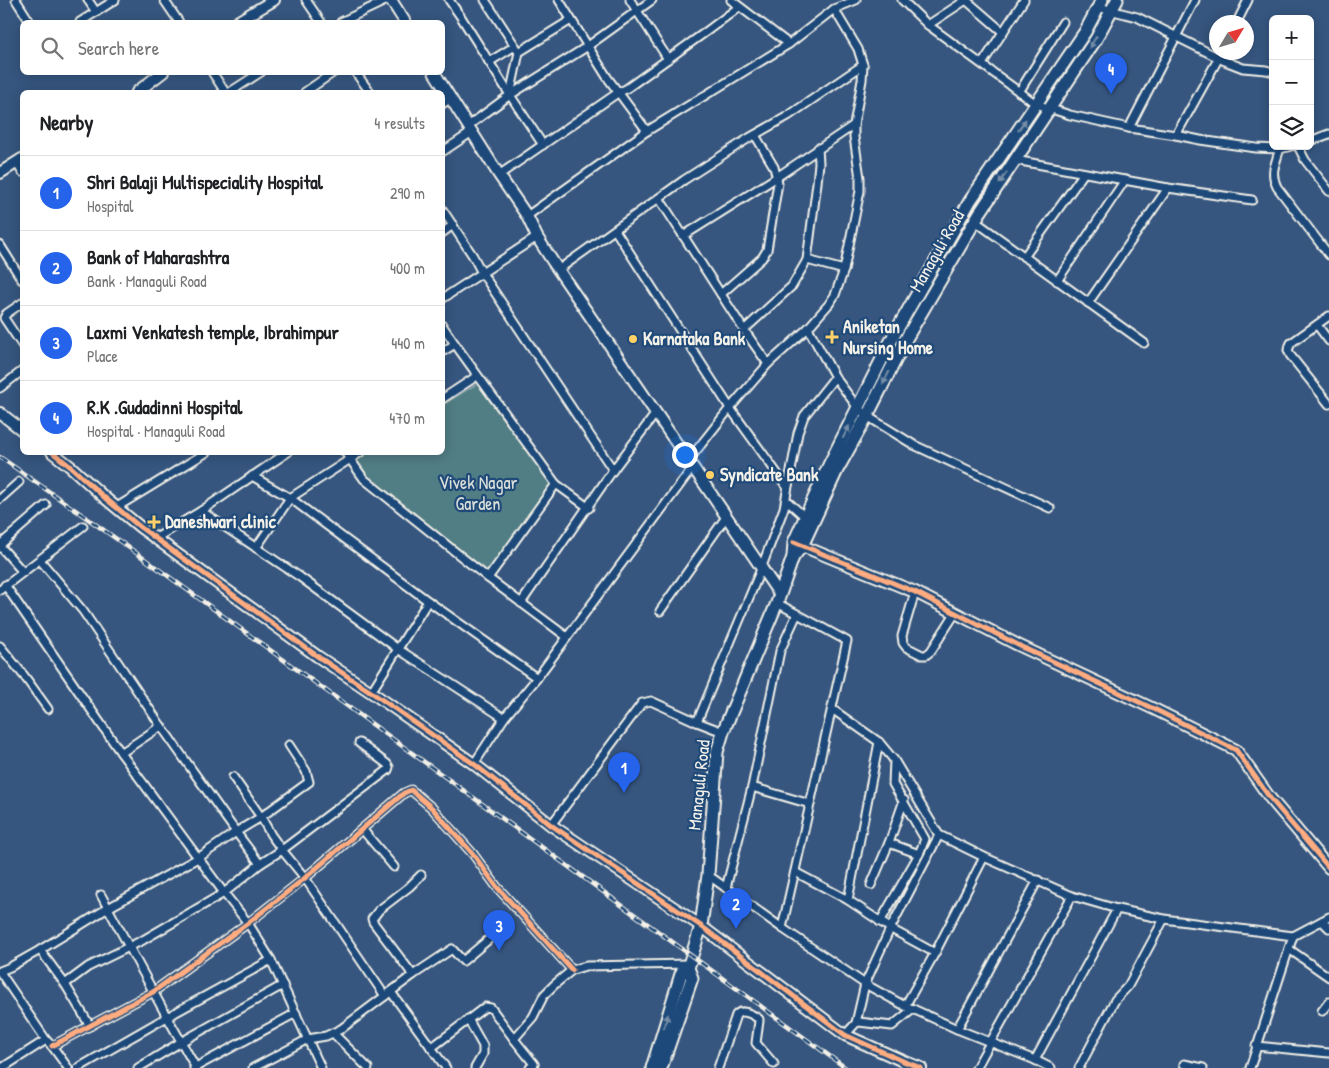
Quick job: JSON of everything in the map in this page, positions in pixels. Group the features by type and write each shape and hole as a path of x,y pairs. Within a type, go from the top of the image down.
{"main road":[{"name":"Managuli Road","path":"798,544 837,470 895,333 962,215 1080,40 1100,4"},
{"name":"Managuli Road","path":"661,1068 692,978 689,966 701,926 708,875 717,752 722,732 778,599 806,517 862,412 975,221 1096,39 1115,5"},
{"name":"Managuli Road","path":"652,1068 681,974 689,966"}],"street":[{"path":"16,0 29,20"},
{"path":"88,0 96,12"},
{"path":"83,20 115,0"},
{"path":"164,0 178,20"},
{"path":"240,20 274,0"},
{"path":"306,0 320,20"},
{"path":"345,20 387,0"},
{"path":"391,0 404,20"},
{"path":"449,0 543,144"},
{"path":"485,0 517,49 510,95"},
{"path":"559,0 607,77 647,132"},
{"path":"630,0 668,59"},
{"path":"445,150 510,95 588,46 652,0"},
{"path":"731,0 789,44"},
{"path":"527,216 647,132 789,44 834,10 856,0"},
{"path":"902,0 928,26 1036,104 1070,115 1129,128 1200,140 1269,148"},
{"path":"928,26 966,0 1003,32"},
{"path":"982,64 1024,0"},
{"path":"1129,128 1194,0"},
{"path":"1240,15 1248,0"},
{"path":"1100,4 1115,5 1176,37 1209,50"},
{"path":"499,175 626,89 739,7"},
{"path":"474,764 504,718 567,637 730,408 768,364 808,328 835,295 844,270 860,191 860,178 854,144 854,125 863,65 858,49 834,10"},
{"path":"489,62 571,20"},
{"path":"1019,92 1063,22"},
{"path":"1176,135 1218,60"},
{"path":"1229,60 1243,68 1269,71"},
{"path":"558,270 684,180 788,116 863,65"},
{"path":"140,90 159,75"},
{"path":"214,75 224,90"},
{"path":"233,90 256,75"},
{"path":"308,90 330,75"},
{"path":"358,75 369,90"},
{"path":"435,75 441,90"},
{"path":"446,102 470,129 527,216 537,237 558,270 762,569 778,599 797,614 847,642 782,928"},
{"path":"683,236 777,177 854,125"},
{"path":"1314,139 1329,134"},
{"path":"721,294 762,258 767,250 777,189 777,177 774,167 755,135"},
{"path":"744,330 792,286 806,260 817,183 818,148"},
{"path":"1279,150 1273,178 1277,187 1329,255"},
{"path":"1300,150 1305,160 1329,191"},
{"path":"0,173 19,160"},
{"path":"1016,160 1168,188 1252,200"},
{"path":"1024,257 1084,173"},
{"path":"1057,281 1125,180"},
{"path":"1088,303 1168,188"},
{"path":"659,198 768,364"},
{"path":"445,213 603,457 614,470"},
{"path":"975,221 1144,343"},
{"path":"445,231 453,225"},
{"path":"614,230 730,408 787,487"},
{"path":"445,297 537,237"},
{"path":"0,245 20,277"},
{"path":"806,260 844,270"},
{"path":"20,304 6,314 4,318 20,342"},
{"path":"1329,316 1291,343 1288,350 1329,404"},
{"path":"1317,325 1329,341"},
{"path":"808,328 835,377 862,412 902,439 1050,508"},
{"path":"445,329 556,484 589,508"},
{"path":"445,350 455,344"},
{"path":"0,388 20,373"},
{"path":"445,397 477,376"},
{"path":"697,722 762,569 786,500 798,433 804,416 835,377"},
{"path":"0,413 20,428"},
{"path":"521,603 656,413"},
{"path":"56,455 140,527 316,656 474,764 551,825 701,926 845,1035 921,1068"},
{"path":"117,507 202,455"},
{"path":"156,538 201,511 284,455"},
{"path":"346,455 364,479 488,578 567,637"},
{"path":"256,548 290,498 356,455"},
{"path":"252,476 290,498 428,601 537,678"},
{"path":"0,499 19,482"},
{"path":"488,578 556,484"},
{"path":"786,500 806,517"},
{"path":"23,572 0,546 46,505"},
{"path":"201,511 300,577 398,649 504,718"},
{"path":"660,612 726,517"},
{"path":"83,526 3,588 121,753 248,923 271,960 321,1068"},
{"path":"798,544 915,592 1236,750 1270,798 1329,868"},
{"path":"40,560 82,610 160,726 260,864"},
{"path":"915,592 902,636 906,647 922,655 926,655 931,651 956,612"},
{"path":"371,692 428,601"},
{"path":"726,888 752,787 780,651 797,614"},
{"path":"0,646 48,709"},
{"path":"551,825 642,703 651,701 722,732"},
{"path":"832,709 879,742 894,760 939,835 1072,896 1164,919 1293,936 1329,917"},
{"path":"121,753 160,726"},
{"path":"848,900 879,742"},
{"path":"65,984 88,967 129,947 224,893 260,864 282,850 389,769 386,764 359,743"},
{"path":"68,1068 46,1040 0,971 40,950 108,908 198,858 261,817 309,782 306,771 289,745"},
{"path":"880,922 919,854 924,841 924,837 893,780 894,760"},
{"path":"232,777 282,850 305,878 388,994 446,1068"},
{"path":"752,787 810,804"},
{"path":"52,1046 153,992 248,923 411,790 432,808 473,854 497,887 572,970"},
{"path":"871,885 889,843 904,800"},
{"path":"362,829 394,867"},
{"path":"845,1035 856,1023 865,984 890,929 939,835"},
{"path":"889,843 919,854"},
{"path":"905,1006 936,953 984,857"},
{"path":"795,872 848,900 890,929 936,953"},
{"path":"413,975 372,919 379,910 409,887 421,875"},
{"path":"708,875 865,984 905,1006 957,1030 1051,1068"},
{"path":"957,1030 1038,880"},
{"path":"101,895 195,1068 296,1013"},
{"path":"976,1068 1072,896"},
{"path":"1035,1060 1116,908"},
{"path":"1079,1068 1115,1000 1128,986 1164,919"},
{"path":"1322,921 1329,928"},
{"path":"1250,1068 1293,936"},
{"path":"253,1068 308,1039 333,1034 413,975 452,949 463,961 488,940"},
{"path":"1289,949 1329,977"},
{"path":"40,950 65,984 90,1026"},
{"path":"78,1068 271,960"},
{"path":"514,1039 533,1017 544,995 572,970 586,966 689,966"},
{"path":"138,1068 283,985"},
{"path":"1322,1011 1329,1002"},
{"path":"431,1048 483,1008 491,1008 535,1067"},
{"path":"856,1023 892,1026 913,1009"},
{"path":"718,1068 739,1011 759,1019 756,1043 774,1064"},
{"path":"468,1019 484,1046 483,1054 474,1068"},
{"path":"333,1034 368,1068"},
{"path":"0,1058 4,1067 46,1040"},
{"path":"1256,1046 1329,1053"},
{"path":"1184,1064 1203,1068"}],"green space":[{"name":"Vivek Nagar Garden","path":"477,384 551,484 489,572 364,473 355,461 365,455 445,455 445,404"}],"railway":[{"path":"0,457 135,552 846,1068"}],"cycle path":[{"path":"56,455 140,527 317,656 474,764 551,825 701,926 845,1035 921,1068"},
{"path":"794,542 915,592 1018,645 1236,750 1270,798 1329,868"},
{"path":"52,1046 153,992 248,923 305,878 404,793 411,790 432,808 473,854 497,887 572,970"}],"place":[{"name":"R.K .Gudadinni Hospital","path":"1111,94"},
{"name":"Aniketan Nursing Home","path":"832,337"},
{"name":"Karnataka Bank","path":"633,339"},
{"name":"Syndicate Bank","path":"710,475"},
{"name":"Daneshwari clinic","path":"154,522"},
{"name":"Shri Balaji Multispeciality Hospital","path":"624,793"},
{"name":"Bank of Maharashtra","path":"736,929"},
{"name":"Laxmi Venkatesh temple, Ibrahimpur","path":"499,951"}]}
